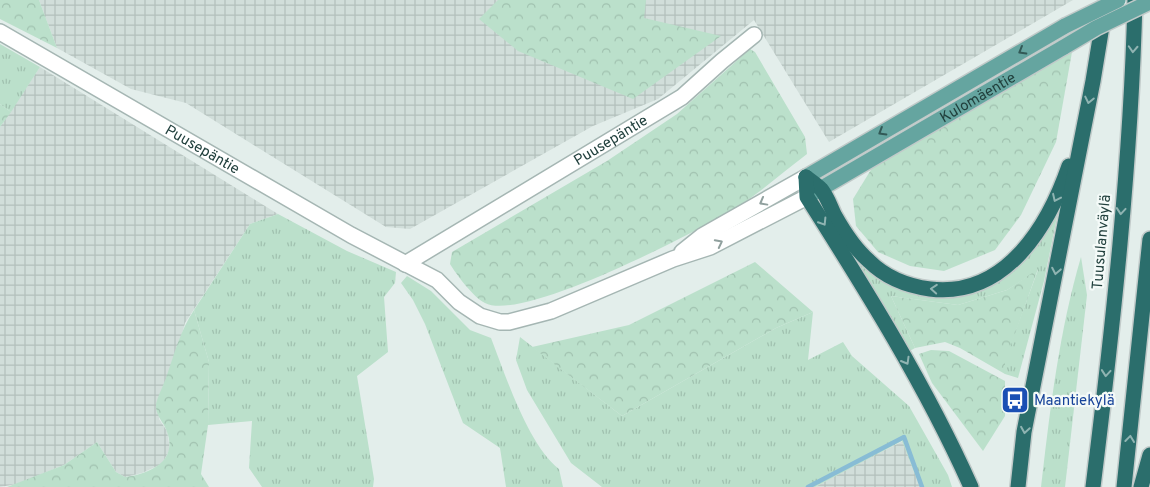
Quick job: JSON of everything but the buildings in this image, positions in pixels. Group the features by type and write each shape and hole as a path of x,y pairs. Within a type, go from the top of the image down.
{"highway":[{"path":"1018,487 1024,432 1100,45 1106,0"},
{"name":"Tuusulanväylä","path":"1093,487 1103,405 1123,190 1135,0"},
{"path":"806,178 822,190 837,219 858,250 878,268 901,281 922,288 959,288 992,277 1007,266 1031,242 1064,180 1084,120"},
{"path":"806,178 807,196 921,387 954,448 971,487"},
{"path":"1124,487 1150,239"},
{"path":"1142,487 1150,455"}],"main road":[{"name":"Kulomäentie","path":"806,178 1065,26 1118,0"},
{"name":"Kulomäentie","path":"807,196 822,190 1064,47 1150,2"}],"street":[{"name":"Puusepäntie","path":"0,32 351,235 438,280 470,310 500,322 535,317 552,311 673,259 710,247 807,196"},
{"name":"Puusepäntie","path":"405,264 650,119 682,98 722,61 754,35"},
{"name":"Puusepäntie","path":"673,259 702,236 806,178"}],"shaded area":[{"path":"39,0 1073,0 829,142 754,20 658,99 593,126 410,229 386,227 186,103 131,89 57,48"},
{"path":"40,67 278,214 250,224 185,323 159,419 167,431 170,449 162,464 142,473 125,477 116,472 97,442 64,465 17,484 0,487 0,127"},
{"path":"903,441 920,487 815,487 859,463"}],"green space":[{"path":"0,0 39,0 57,48 0,19"},
{"path":"498,0 646,0 644,18 721,36 633,99 518,51 479,19"},
{"path":"0,44 40,67 11,112 0,104"},
{"path":"750,49 755,52 805,137 807,154 753,196 734,209 648,254 570,288 534,300 505,306 485,303 456,274 450,264 452,252 607,161 677,114"},
{"path":"1072,52 1056,142 1021,215 995,250 944,271 910,266 878,252 856,226 853,199 872,168"},
{"path":"0,104 11,112 0,127"},
{"path":"1060,202 1044,281 1018,378 1005,374 1004,362 1038,270 1007,290 958,305 891,296 915,348 908,352 856,266 861,263 886,281 987,285"},
{"path":"278,214 347,251 396,272 395,283 384,297 388,352 357,376 374,479 373,487 262,487 249,468 252,421 208,425 209,362 194,310 250,224"},
{"path":"1081,257 1087,295 1065,487 1041,487 1061,342"},
{"path":"755,262 813,312 776,328 622,416 532,347 629,325"},
{"path":"1038,269 1005,362 1005,374 960,348 945,342 915,348 891,296 958,305 1007,290"},
{"path":"407,276 431,291 470,330 491,338 519,408 537,443 559,469 563,487 506,487 500,448 463,423 425,324 413,300 401,283"},
{"path":"194,310 209,362 208,425 201,474 209,487 7,487 64,465 97,442 116,472 125,477 144,473 160,464 169,451 169,442 166,428 158,415 156,404 181,335"},
{"path":"813,312 808,360 843,342 852,356 909,406 948,475 952,487 920,487 902,441 815,487 602,487 571,463 527,390 516,360 520,337 622,416 776,328"},
{"path":"931,350 949,351 1005,381 1005,416 983,451 932,383 919,354"}],"waterway":[{"path":"808,487 904,437 922,487"}],"place":[{"name":"Maantiekylä","path":"1015,400"}]}
